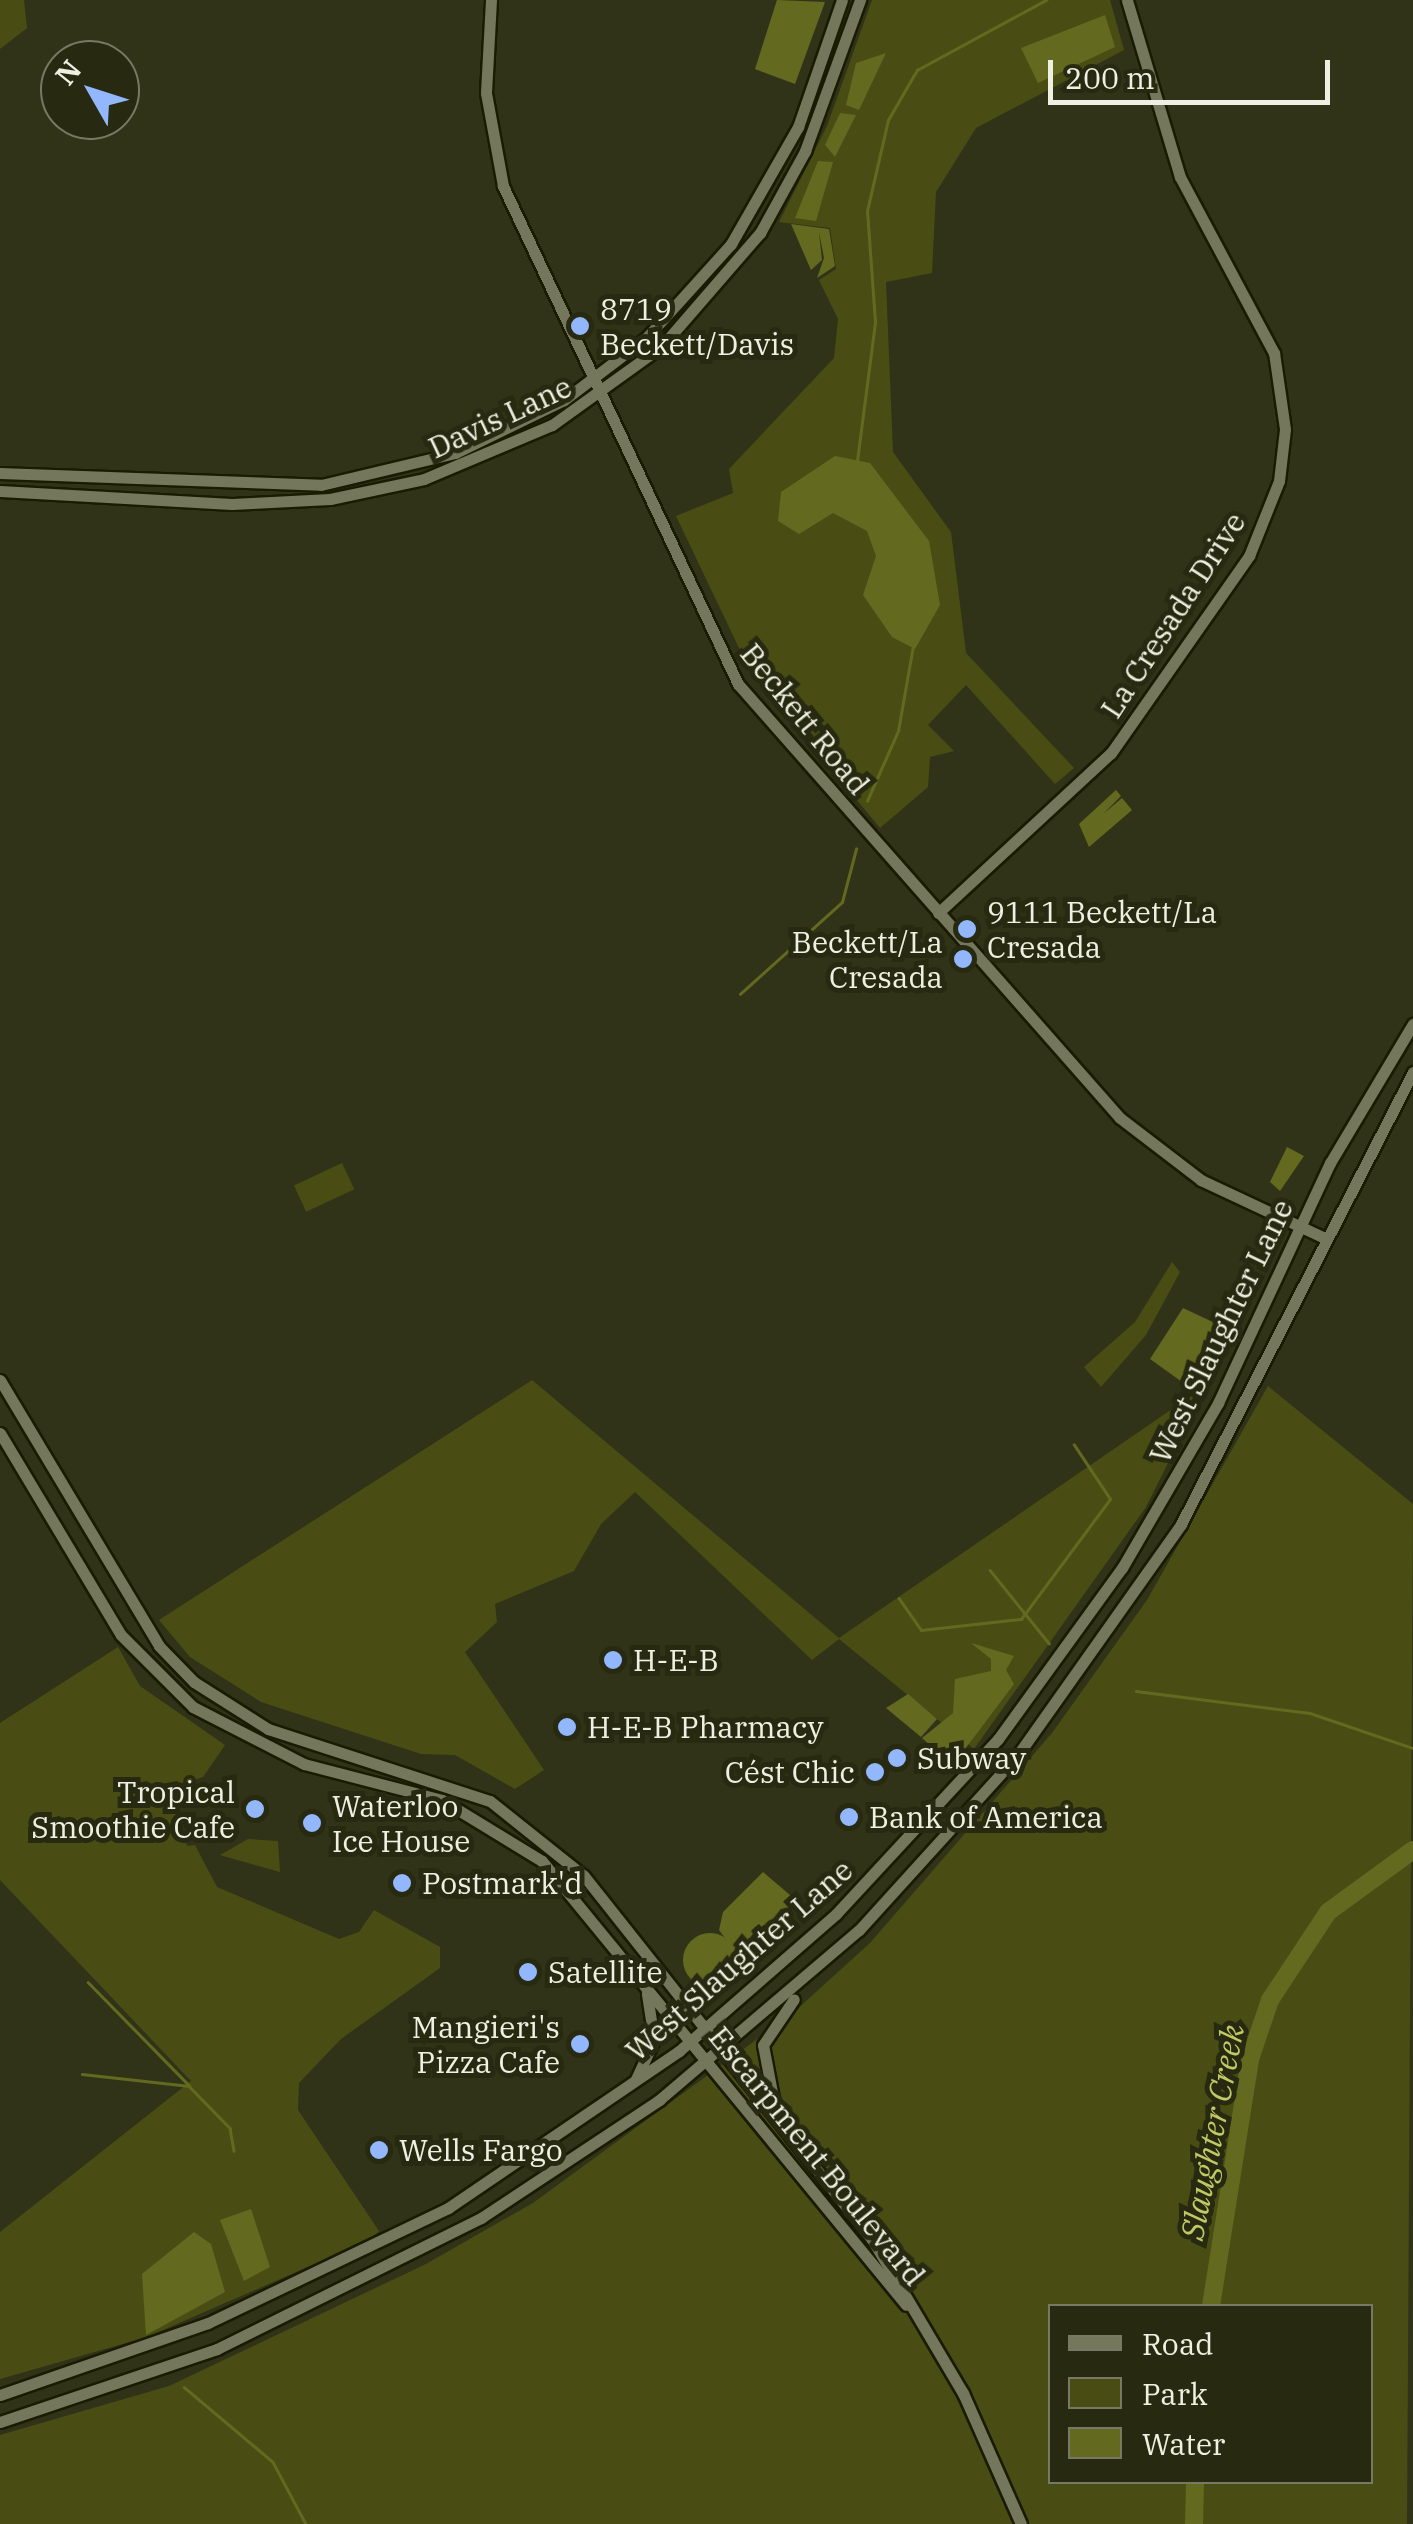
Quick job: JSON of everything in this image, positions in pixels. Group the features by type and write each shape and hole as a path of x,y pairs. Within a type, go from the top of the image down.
{"main road":[{"name":"Beckett Road","path":"492,0 486,92 498,170 592,381 734,677 1130,1128 1201,1180 1325,1238"},
{"name":"Davis Lane","path":"0,473 236,488 338,482 454,452 592,381 673,312 746,221 798,127 842,0"},
{"name":"Davis Lane","path":"0,491 249,505 366,494 468,465 599,396 691,318 760,232 818,121 860,0"},
{"name":"La Cresada Drive","path":"938,913 1111,753 1239,572 1278,481 1284,429 1274,353 1180,177 1127,0"},
{"name":"West Slaughter Lane","path":"0,2395 191,2330 390,2239 629,2089 710,2026 836,1914 954,1791 1122,1568 1218,1403 1301,1226 1413,1024"},
{"name":"West Slaughter Lane","path":"0,2422 218,2348 400,2262 583,2153 706,2063 828,1960 973,1809 1181,1524 1413,1072"},
{"name":"Escarpment Boulevard","path":"0,1380 167,1656 238,1714 328,1748 444,1780 528,1824 539,1834 710,2026 777,2112 938,2349 1020,2524"},
{"name":"Escarpment Boulevard","path":"0,1433 121,1635 160,1678 229,1732 323,1768 442,1800 528,1850 642,1980 938,2349"},
{"path":"323,1768 328,1748"},
{"path":"954,1791 973,1809"},
{"path":"516,1840 528,1824"},
{"path":"528,1850 539,1834"},
{"path":"777,2112 763,2071 766,2034 828,1960"},
{"path":"629,2089 654,2040 642,1980"},
{"path":"390,2239 400,2262"}],"green space":[{"path":"0,0 24,0 27,28 0,49"},
{"path":"872,0 1110,0 1124,50 976,128 936,192 932,273 886,282 893,452 951,532 966,653 1074,768 1055,784 966,685 928,725 954,751 930,757 928,787 880,828 750,671 676,516 733,493 729,469 834,358 838,319 819,280 836,269 830,228 779,222 827,126"},
{"path":"342,1163 354,1189 306,1212 294,1185"},
{"path":"1172,1262 1180,1272 1146,1335 1101,1387 1084,1367 1135,1322"},
{"path":"532,1380 839,1638 1207,1385 1146,1507 974,1749 839,1639 812,1660 635,1492 601,1524 574,1571 495,1604 497,1622 465,1652 544,1770 515,1789 455,1755 421,1754 261,1702 190,1657 159,1620"},
{"path":"1268,1386 1413,1504 1407,2524 0,2524 0,2435 169,2386 426,2264 533,2203 794,2012 870,1943 1052,1733 1147,1600"},
{"path":"118,1647 140,1686 225,1745 203,1777 180,1784 185,1799 175,1803 187,1846 195,1845 217,1887 339,1939 359,1932 374,1910 440,1947 440,1968 341,2039 299,2083 298,2110 379,2231 370,2240 147,2337 0,2379 0,2232 191,2081 0,1880 0,1723"},
{"path":"248,1839 278,1841 280,1872 220,1855"}],"water":[{"path":"777,0 825,2 795,84 755,69"},
{"path":"1105,15 1115,47 1038,83 1021,48"},
{"path":"886,53 859,110 846,105 856,63"},
{"path":"840,113 856,115 835,157 825,145"},
{"path":"818,161 833,162 816,221 795,218"},
{"path":"791,224 829,229 835,266 817,278 824,258 819,232 822,260 811,270"},
{"path":"835,456 870,463 929,541 940,605 915,649 892,637 863,595 876,556 867,531 833,513 799,534 778,521 781,492"},
{"path":"1116,790 1121,796 1103,814 1122,798 1132,810 1089,847 1079,824"},
{"path":"1287,1147 1304,1156 1280,1191 1270,1182"},
{"path":"1183,1308 1232,1331 1216,1365 1189,1387 1150,1359"},
{"path":"971,1643 1014,1656 1006,1670 1014,1684 953,1765 922,1738 953,1713 955,1679 991,1671 991,1659"},
{"path":"908,1694 937,1719 921,1737 886,1708"},
{"path":"763,1872 797,1901 736,1953 719,1930 723,1912"},
{"path":"710,1933 729,1941 737,1960 729,1979 710,1987 691,1979 683,1960 691,1941"},
{"path":"251,2209 270,2267 244,2281 220,2220"},
{"path":"194,2232 211,2244 225,2292 146,2335 142,2274"}],"waterway":[{"path":"857,461 875,322 867,211 888,120 917,70 1046,0"},
{"path":"867,801 898,731 913,646"},
{"path":"740,994 842,902 856,849"},
{"path":"1166,1462 1231,1338"},
{"path":"899,1598 921,1630 1021,1619 1110,1499 1074,1445"},
{"path":"990,1570 1049,1643"},
{"path":"1136,1691 1310,1713 1413,1748"},
{"name":"Slaughter Creek","path":"1211,2304 1250,2059 1270,2000 1328,1912 1413,1850"},
{"path":"88,1982 189,2085"},
{"path":"82,2074 189,2086 230,2128 234,2151"},
{"path":"184,2387 273,2462 306,2524"},
{"name":"Slaughter Creek","path":"1194,2524 1195,2484"}],"place":[{"name":"8719 Beckett/Davis","path":"580,326"},
{"name":"9111 Beckett/La Cresada","path":"967,929"},
{"name":"Beckett/La Cresada","path":"963,959"},
{"name":"H-E-B","path":"613,1660"},
{"name":"H-E-B Pharmacy","path":"567,1727"},
{"name":"Subway","path":"897,1758"},
{"name":"Cést Chic","path":"875,1772"},
{"name":"Tropical Smoothie Cafe","path":"255,1809"},
{"name":"Bank of America","path":"849,1817"},
{"name":"Waterloo Ice House","path":"312,1823"},
{"name":"Postmark'd","path":"402,1883"},
{"name":"Satellite","path":"528,1972"},
{"name":"Mangieri's Pizza Cafe","path":"580,2044"},
{"name":"Wells Fargo","path":"379,2150"}]}
